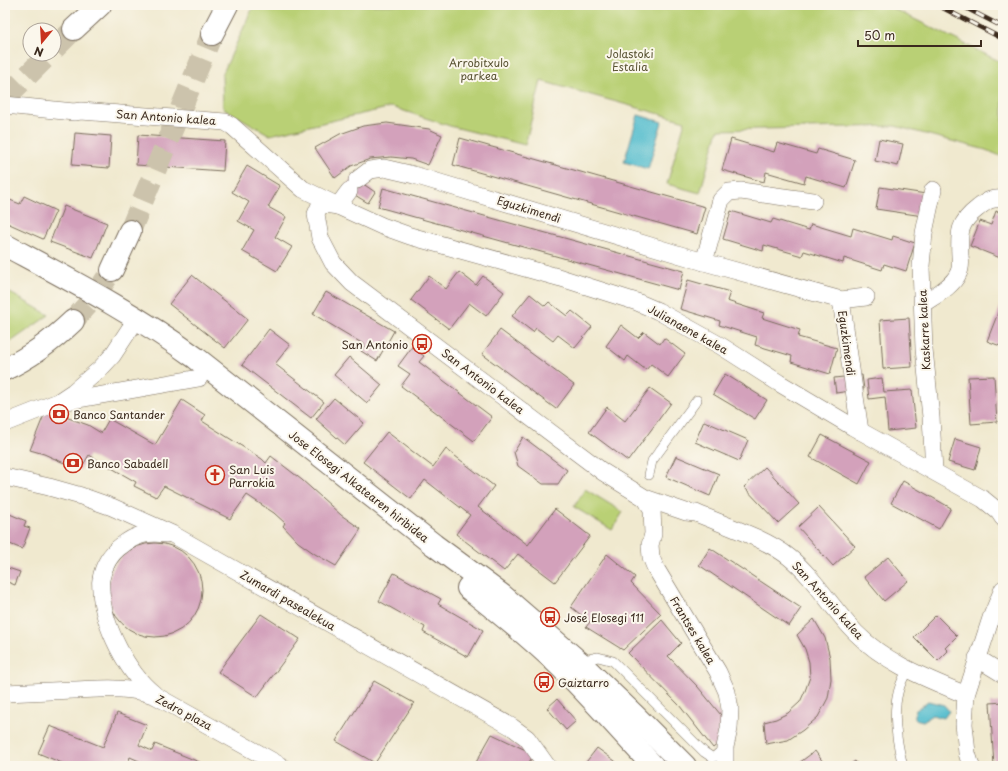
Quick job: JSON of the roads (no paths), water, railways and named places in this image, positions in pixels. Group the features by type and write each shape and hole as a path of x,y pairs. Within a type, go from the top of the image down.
{"main road":[{"path":"74,29 100,5"},
{"path":"212,34 227,5"},
{"path":"112,270 130,231"},
{"name":"Jose Elosegi Alkatearen hiribidea","path":"5,245 104,298 199,378 508,620 560,667 649,763"},
{"name":"Jose Elosegi Alkatearen hiribidea","path":"5,259 96,309 134,324 196,358 434,545 503,596 578,661 685,766"},
{"path":"5,369 42,348 58,336 73,321"}],"street":[{"name":"San Antonio kalea","path":"5,105 74,112 80,111 225,122 232,126 303,189 318,211 320,238 333,263 352,283 603,472 645,498 686,512 696,513 778,549 802,569 856,633 874,649 896,664 966,695"},
{"name":"Eguzkimendi","path":"338,206 353,185 370,170 384,168 414,175 704,262 840,300 860,431"},
{"name":"San Antonio kalea","path":"303,189 338,206"},
{"name":"Kaskarre kalea","path":"933,190 924,233 921,266 924,350 931,417 934,471"},
{"path":"704,262 721,200 729,192 741,191 813,201"},
{"path":"923,304 953,282 958,274 961,265 959,241 963,223 986,202 994,198 1003,199"},
{"name":"Julianaene kalea","path":"318,211 325,204 338,206 382,226 410,236 561,278 637,302 658,311 721,346 779,383 860,431 983,499 1001,515"},
{"path":"840,300 866,297"},
{"path":"58,402 87,381 100,369 112,356 134,324"},
{"path":"5,423 58,402 199,378"},
{"name":"Zumardi pasealekua","path":"5,477 81,496 136,517 172,534 512,727 527,738 547,766"},
{"name":"Frantses kalea","path":"645,498 652,509 653,534 650,545 651,557 655,567 718,672 727,692 730,709 729,729 725,747 725,766"},
{"path":"653,534 658,525 667,518 675,513 686,512"},
{"path":"156,696 140,681 127,664 106,622 100,580 106,564 116,550 130,538 149,532 172,534"},
{"path":"971,766 967,753 964,724 966,695 977,658 1003,589"},
{"path":"977,658 1003,674"},
{"path":"116,688 122,684 126,678 128,671 127,664"},
{"name":"Zedro plaza","path":"5,693 116,688 136,690 156,696 281,766"}],"lane":[{"path":"649,475 652,461 697,400"},
{"path":"578,661 598,657 614,660 704,752 713,758 725,747"},
{"path":"902,766 894,722 898,691 903,677 908,670"}],"water":[{"path":"638,115 662,122 648,169 624,162"},
{"path":"928,701 944,705 949,711 944,718 932,715 923,721 915,719 915,711"}],"tunnel":[{"path":"62,41 74,29"},
{"path":"130,231 212,34"},
{"path":"5,98 41,62"},
{"path":"73,321 92,300 112,270"}],"railway":[{"path":"937,5 1003,39"},
{"path":"960,5 1003,27"}],"place":[{"name":"San Antonio","path":"422,344"},
{"name":"Banco Santander","path":"59,414"},
{"name":"Banco Sabadell","path":"73,463"},
{"name":"San Luis Parrokia","path":"215,475"},
{"name":"José Elosegi 111","path":"550,617"},
{"name":"Gaiztarro","path":"544,682"}],"park label":[{"name":"Jolastoki Estalia","path":"630,59"},
{"name":"Arrobitxulo parkea","path":"479,68"}]}
